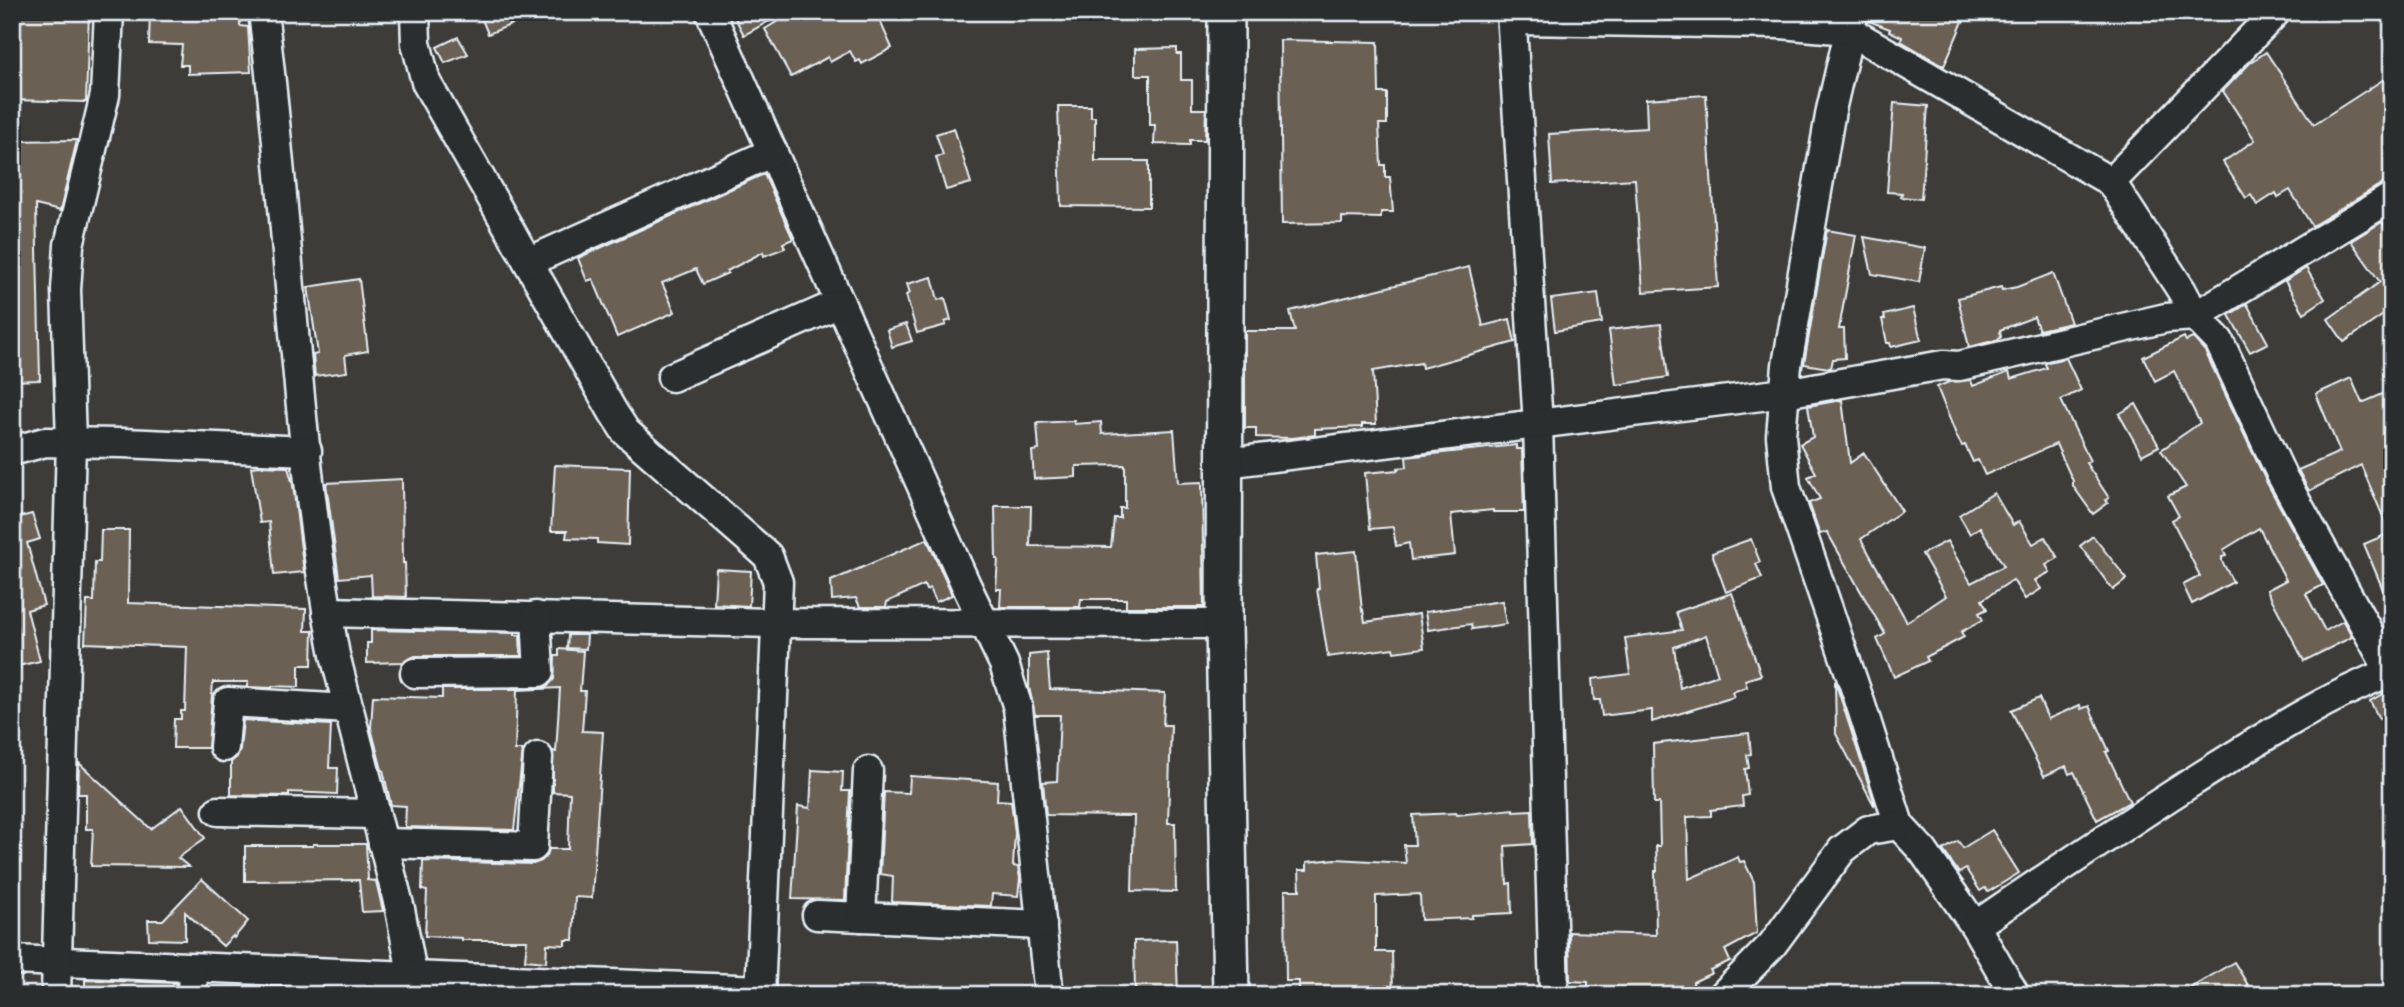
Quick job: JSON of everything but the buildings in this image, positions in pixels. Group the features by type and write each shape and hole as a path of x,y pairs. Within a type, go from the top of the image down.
{"street":[{"path":"56,995 72,442 66,290 69,245 105,95 109,12"},
{"path":"263,12 307,451 327,612 415,986"},
{"path":"12,960 57,962 192,981 760,992 778,582 768,556 626,432 613,412 426,82 416,43 415,12"},
{"path":"710,12 1004,664 1018,708 1049,995"},
{"path":"1226,12 1224,624 1231,995"},
{"path":"2111,182 2276,12"},
{"path":"1554,995 1538,424 1512,16 1781,24 1851,21 2111,182 2182,291 2195,316 2219,341 2282,476 2391,672 2347,689 2229,759 2074,858 1975,926"},
{"path":"1851,21 1827,137 1787,365 1781,436 1786,487 1899,825 1923,851 1975,926 2015,995"},
{"path":"528,262 773,152"},
{"path":"1226,463 1784,393 1943,365 1959,366 2166,318 2195,316 2392,197"},
{"path":"673,377 841,303"},
{"path":"12,451 45,442 72,442 307,451"},
{"path":"327,612 776,622 1224,624"},
{"path":"415,673 538,672 536,616"},
{"path":"224,747 228,702 349,709"},
{"path":"383,843 533,847 538,757"},
{"path":"861,917 868,771"},
{"path":"218,811 375,814"},
{"path":"1723,995 1772,945 1842,850 1868,830 1899,825"},
{"path":"817,915 1042,925"}]}
